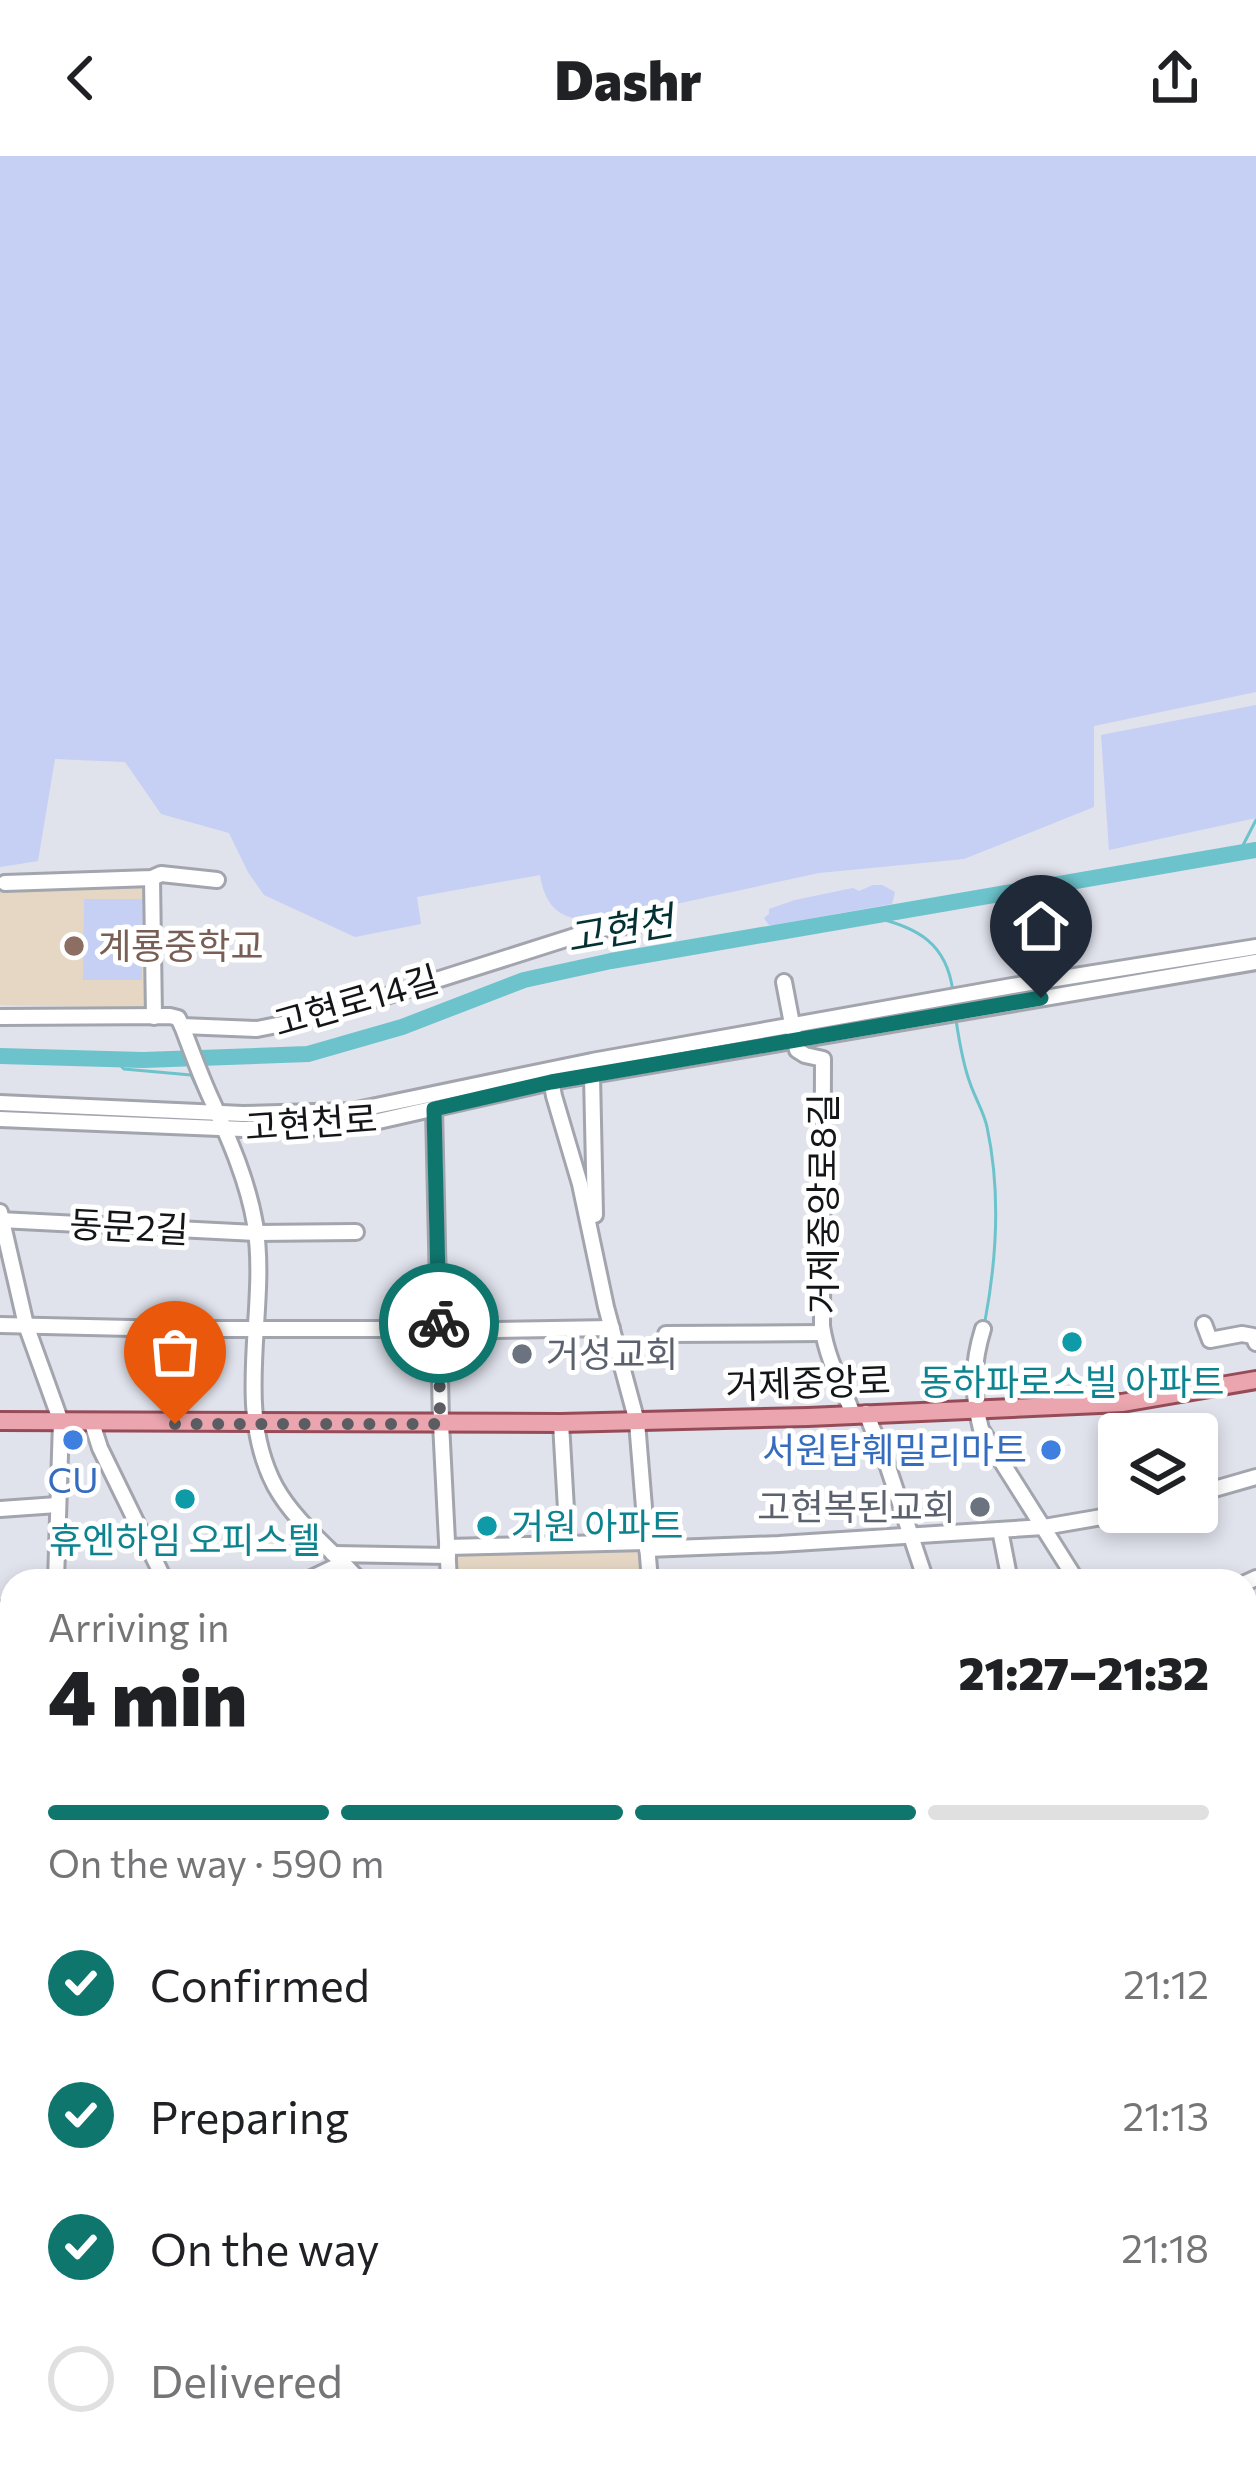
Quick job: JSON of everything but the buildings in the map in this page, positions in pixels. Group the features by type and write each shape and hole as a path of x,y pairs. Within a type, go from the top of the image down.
{"main road":[{"name":"거제중앙로","path":"0,1421 637,1423 1122,1403 1256,1380"}],"street":[{"path":"5,883 161,874 217,880"},
{"path":"152,878 154,1017"},
{"name":"고현로14길","path":"0,1018 178,1018 182,1026 257,1030 323,1016 594,930 638,924"},
{"name":"고현천로","path":"0,1103 352,1111 954,1005 1256,946"},
{"name":"고현천로","path":"954,1005 1256,962"},
{"path":"784,982 794,1033"},
{"path":"182,1026 249,1192 256,1233 257,1424 266,1465 304,1526 349,1569"},
{"name":"고현천로","path":"0,1119 225,1129 352,1127 550,1076 592,1076 794,1033"},
{"name":"거제중앙로8길","path":"794,1033 800,1053 824,1059 823,1333 833,1374 887,1465 922,1569"},
{"path":"550,1076 637,1423 649,1569"},
{"path":"592,1076 595,1244"},
{"path":"434,1109 448,1569"},
{"path":"1,1217 26,1325 61,1422 56,1569"},
{"name":"동문2길","path":"1,1217 256,1233 356,1232"},
{"path":"1204,1324 1210,1340 1249,1334 1256,1343"},
{"path":"0,1325 611,1328"},
{"path":"983,1329 974,1358 981,1430 1070,1569"},
{"path":"666,1334 823,1333"},
{"path":"92,1423 159,1569"},
{"path":"561,1423 568,1544"},
{"path":"1218,1488 1256,1477"},
{"path":"0,1509 57,1505"},
{"path":"322,1569 338,1558 568,1544 779,1544 1044,1527 1098,1518"},
{"path":"1000,1530 1008,1569"}],"shaded area":[{"path":"0,156 1256,156 1256,692 1094,726 1094,807 964,859 819,873 606,919 561,913 548,899 540,875 417,897 421,924 355,937 264,895 229,833 161,814 125,762 55,759 38,861 0,867"},
{"path":"1256,705 1256,818 1109,850 1101,735"},
{"name":"계룡중학교","path":"148,881 147,1008 0,1005 0,888"},
{"path":"873,885 895,892 892,904 774,925 764,918 769,909 795,900"},
{"path":"84,899 143,899 142,980 83,980"},
{"path":"646,1542 649,1569 448,1569 447,1547"}],"waterway":[{"path":"1239,853 1256,820"},
{"name":"고현천","path":"0,1056 143,1060 308,1054 402,1027 524,980 611,961 1256,850"},
{"path":"873,917 916,932 937,949 953,992"},
{"path":"956,1020 968,1076 987,1127 994,1176 995,1249 985,1321"},
{"path":"114,1059 124,1069 191,1075 203,1100"}],"way so far":[{"path":"175,1424 440,1424 439,1323"}],"place":[{"name":"계룡중학교","path":"74,946"},
{"name":"동하파로스빌 아파트","path":"1072,1342"},
{"name":"거성교회","path":"522,1354"},
{"name":"CU","path":"73,1440"},
{"name":"서원탑훼밀리마트","path":"1051,1450"},
{"name":"휴엔하임 오피스텔","path":"185,1499"},
{"name":"고현복된교회","path":"980,1507"},
{"name":"거원 아파트","path":"487,1526"}],"route":[{"path":"439,1323 434,1109 551,1082 1041,998"}]}
